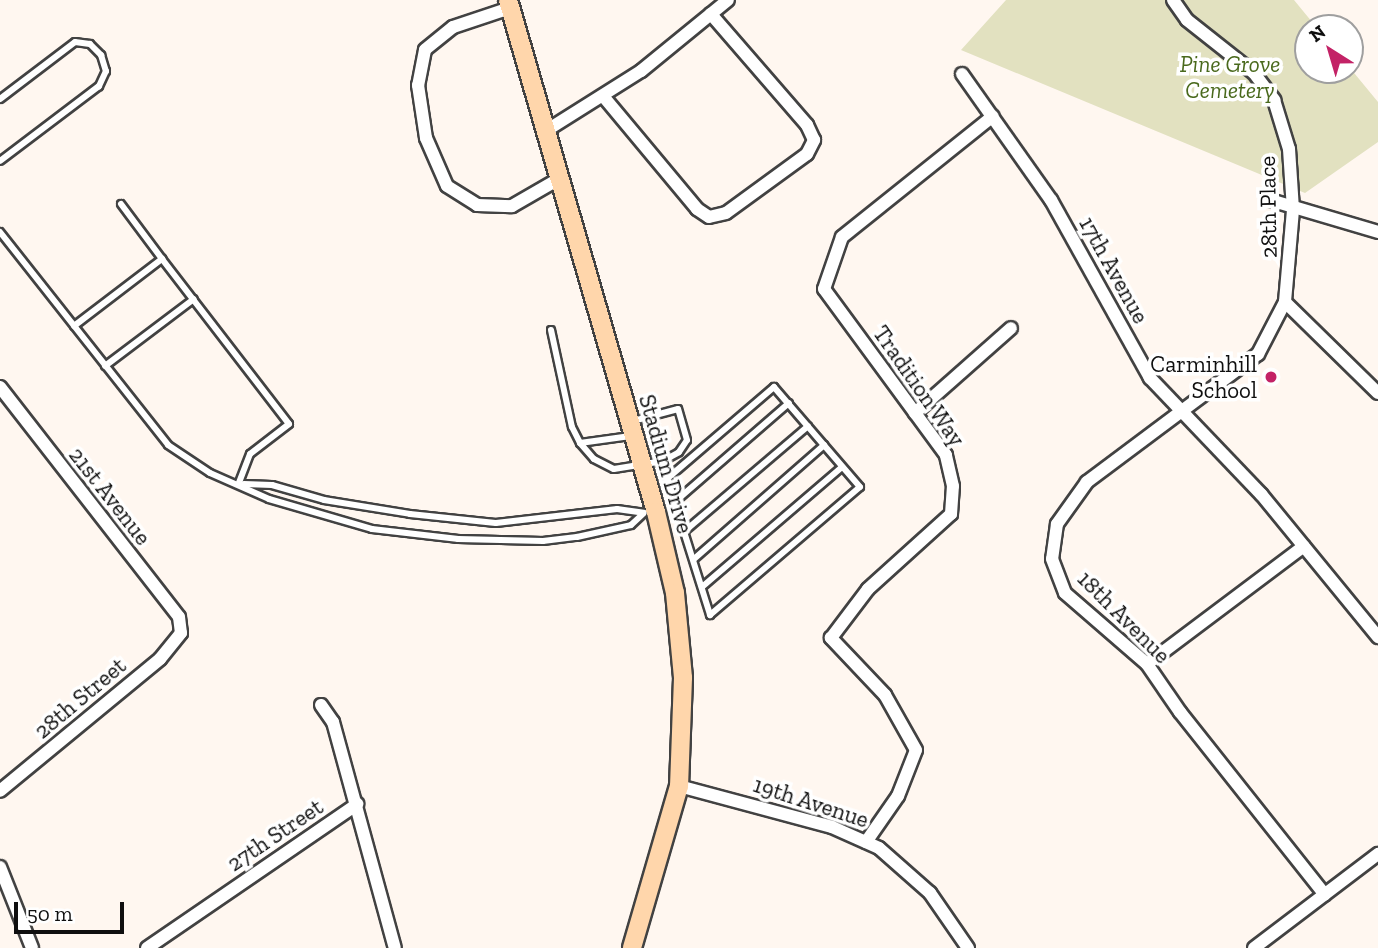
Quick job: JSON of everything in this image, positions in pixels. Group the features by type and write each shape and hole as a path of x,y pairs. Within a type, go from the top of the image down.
{"street":[{"path":"544,132 603,96 728,0"},
{"name":"28th Place","path":"1173,0 1187,20 1254,73 1274,100 1289,149 1293,209 1285,302 1258,354 1181,411"},
{"path":"509,4 453,27 425,50 418,85 426,138 447,186 477,205 512,206 557,180"},
{"name":"Stadium Drive","path":"509,4 557,180 642,466 649,513 675,593 683,678 678,786 632,948"},
{"path":"603,96 697,209 709,217 726,213 807,154 814,140 807,125 711,15"},
{"name":"17th Avenue","path":"962,74 1051,200 1150,378 1304,546 1378,637"},
{"name":"Tradition Way","path":"866,842 898,796 916,750 885,695 831,638 868,589 951,514 953,486 946,455 824,289 842,237 993,116"},
{"path":"1270,200 1378,232"},
{"path":"1285,302 1378,393"},
{"path":"915,413 1011,328"},
{"name":"21st Avenue","path":"0,387 178,617 181,633"},
{"name":"18th Avenue","path":"1181,411 1087,482 1057,524 1052,541 1052,559 1065,593 1147,664 1188,723 1325,895"},
{"path":"1147,664 1304,546"},
{"name":"28th Street","path":"0,791 160,659 181,633"},
{"path":"321,705 333,722 395,948"},
{"name":"19th Avenue","path":"678,786 761,806 866,842 906,868 968,948"},
{"name":"27th Street","path":"147,948 357,804"},
{"path":"1254,948 1378,854"},
{"path":"0,867 32,948"}],"lane":[{"path":"0,99 75,43 90,44 102,55 106,71 99,86 0,161"},
{"path":"121,204 289,424 250,454 239,483"},
{"path":"0,232 180,457 269,499 372,529 458,539 577,537 631,526 649,513"},
{"path":"74,326 162,259"},
{"path":"105,366 194,299"},
{"path":"551,330 572,427 580,443 594,459 614,469 642,466 663,461 678,452 687,440 678,409 652,416 631,429 580,443"},
{"path":"652,416 663,461 668,478 677,500 710,615 860,487 774,387 668,478"},
{"path":"677,500 789,404"},
{"path":"686,530 808,426"},
{"path":"694,559 824,445"},
{"path":"702,587 842,467"},
{"path":"239,483 272,485 324,500 410,514 496,523 617,509 649,513"}],"green space":[{"name":"Pine Grove Cemetery","path":"1006,0 1294,0 1306,14 1294,14 1294,84 1363,84 1378,102 1378,142 1305,193 961,50"}],"place":[{"name":"Carminhill School","path":"1271,377"}]}
